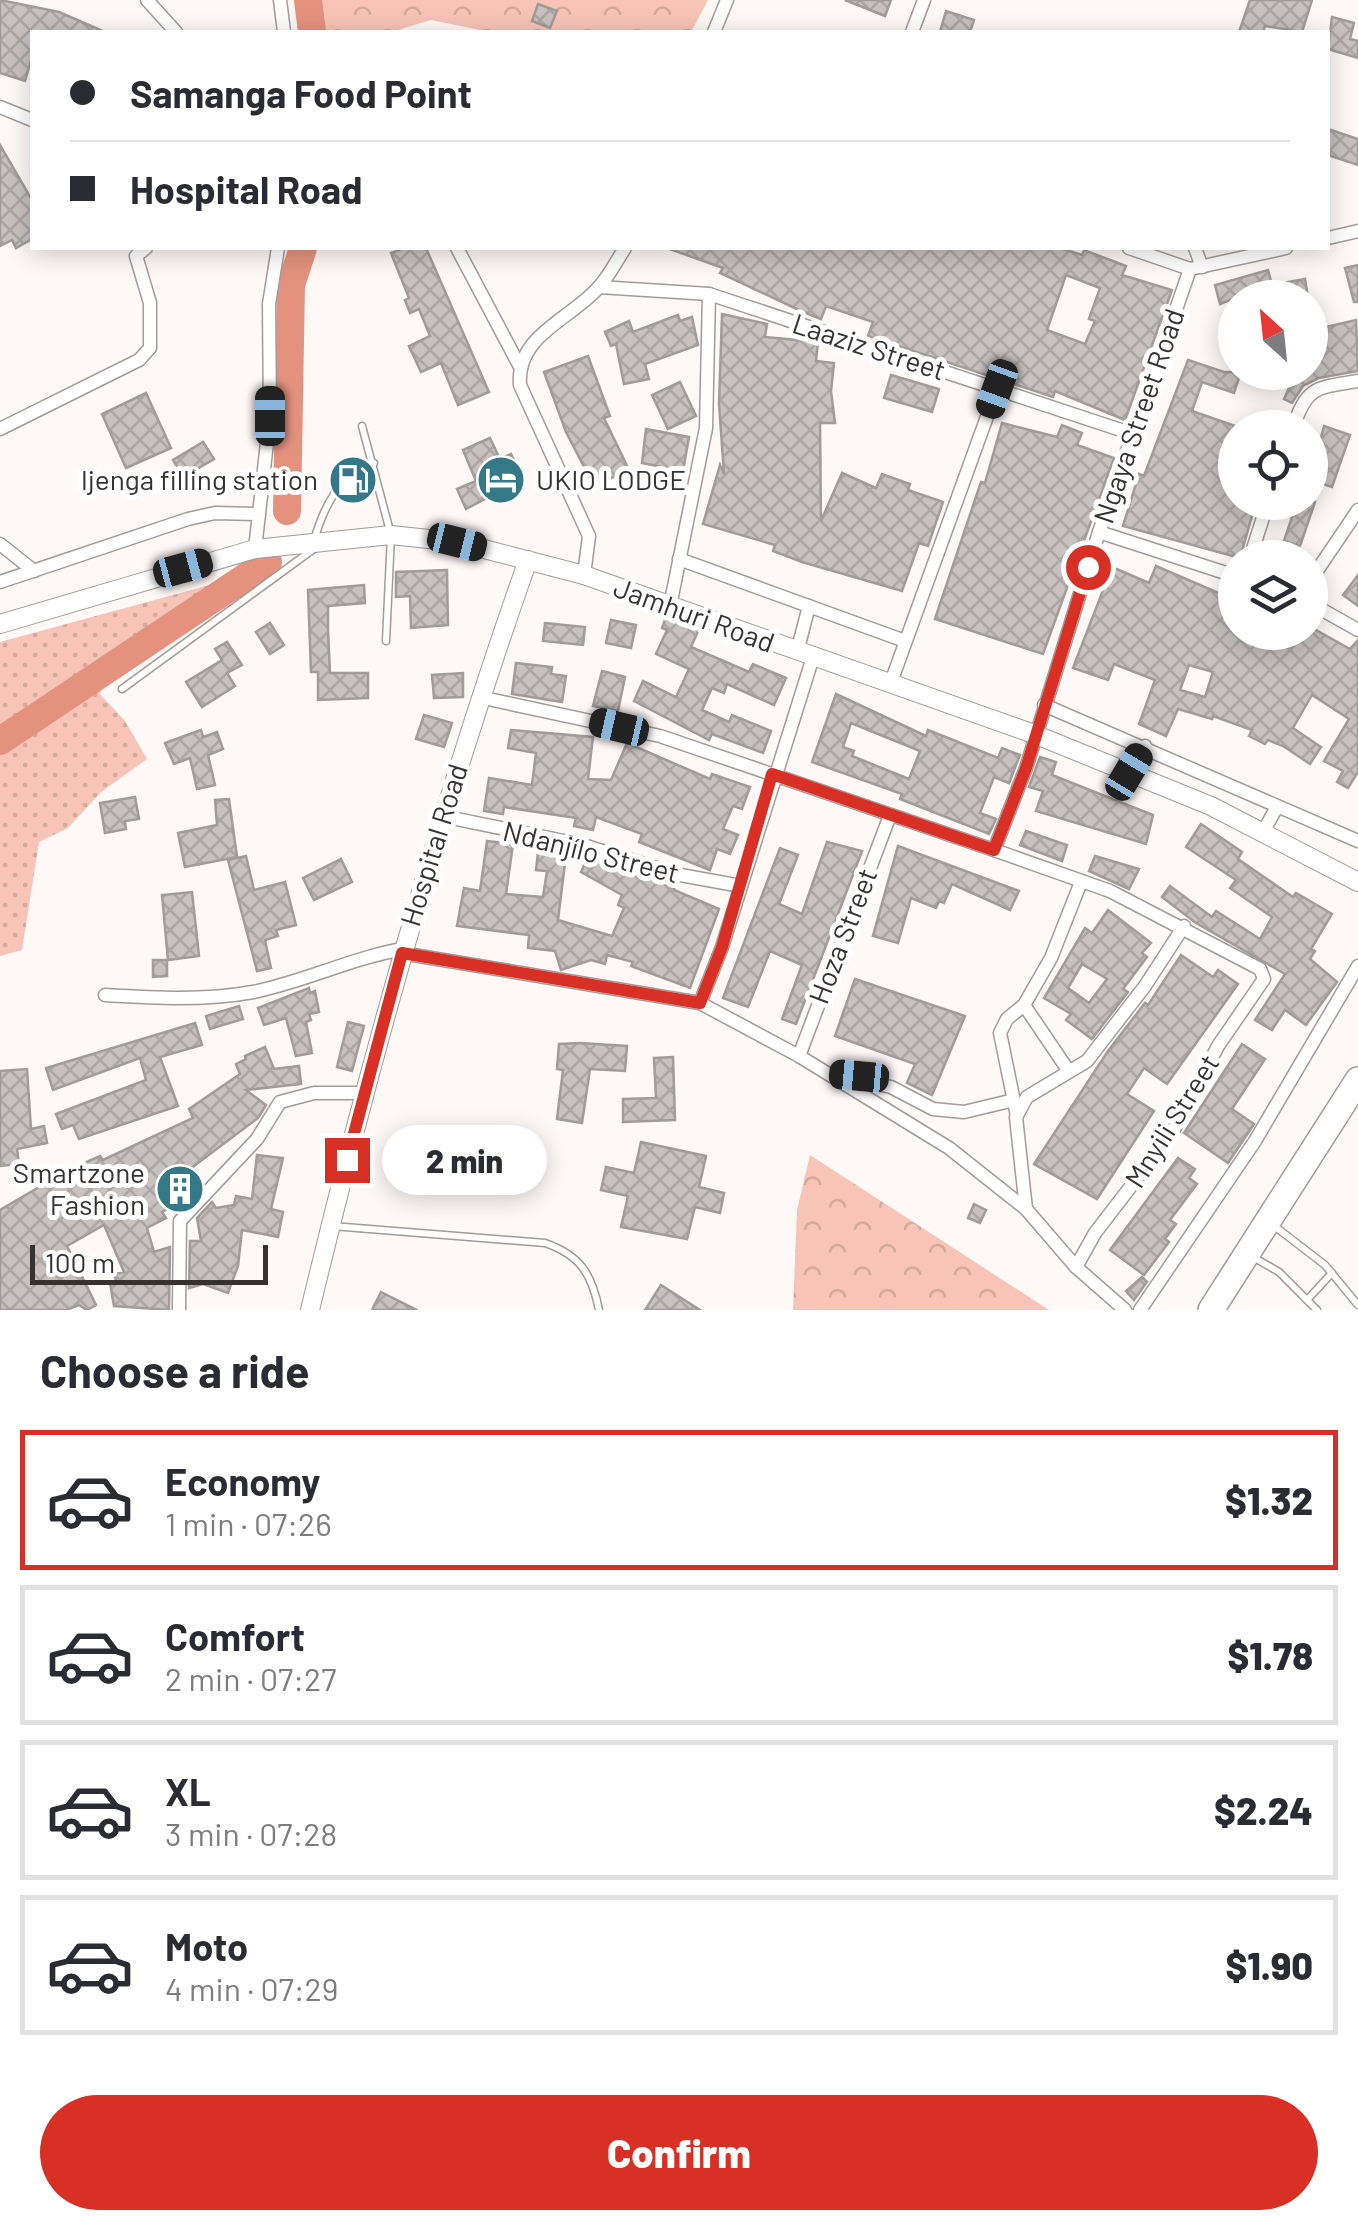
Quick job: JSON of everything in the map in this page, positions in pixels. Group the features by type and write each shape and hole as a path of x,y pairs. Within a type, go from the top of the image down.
{"highway":[{"path":"1211,1310 1358,1080"}],"main road":[{"name":"Jamhuri Road","path":"0,624 256,549 321,539 391,535 457,542 584,575 1034,734 1186,796 1358,882"},
{"name":"Hospital Road","path":"310,1310 402,951 479,698 528,560"}],"street":[{"path":"146,0 174,30"},
{"path":"280,0 284,30"},
{"path":"715,30 727,0"},
{"path":"913,30 924,0"},
{"path":"0,107 30,119"},
{"path":"1330,238 1358,231"},
{"path":"0,429 138,360 150,348 150,303 138,250"},
{"path":"256,549 270,416 269,304 278,250"},
{"path":"458,250 518,365 520,385 589,536 584,575"},
{"path":"518,365 526,348 600,287 624,250"},
{"path":"1136,250 1196,268 1277,250"},
{"path":"1196,250 1196,268"},
{"name":"Ngaya Street Road","path":"994,850 1133,434 1196,268"},
{"name":"Laaziz Street","path":"600,287 708,294 1133,434"},
{"path":"670,606 706,428 708,294"},
{"path":"1299,410 1303,398 1311,391 1358,381"},
{"path":"890,685 997,389"},
{"path":"1328,554 1358,510"},
{"path":"0,582 188,519 214,513 259,514"},
{"path":"1099,532 1218,570"},
{"path":"0,544 34,571"},
{"path":"679,559 905,641"},
{"path":"700,1003 741,886 772,774 804,654 808,606"},
{"path":"1328,613 1358,630"},
{"path":"479,698 660,736 889,818 994,850 1184,926 1146,986 1087,1061 1028,1096 1017,1116"},
{"path":"1044,704 1358,841"},
{"path":"1129,772 1145,746"},
{"path":"1186,796 1200,771"},
{"path":"1262,832 1277,808"},
{"name":"Ndanjílo Street","path":"442,816 583,845 675,874 741,886"},
{"name":"Hoza Street","path":"799,1056 889,818"},
{"path":"1026,1210 1017,1116 1000,1033 1006,1019 1024,1005 1051,958 1081,882"},
{"name":"Mnyili Street","path":"1076,1266 1095,1233 1172,1132 1264,974 1184,926"},
{"path":"105,995 178,999 254,992 360,956 402,951 700,1003 799,1056 949,1148 1026,1210 1076,1266 1125,1310"},
{"path":"1140,1310 1254,1141 1358,966"},
{"path":"1024,1005 1068,1070"},
{"path":"829,1074 859,1076 891,1087 932,1109 964,1112 1014,1100"},
{"path":"180,1310 180,1221 256,1139 280,1102 314,1093 363,1093"}],"lane":[{"path":"362,426 391,535 386,642"},
{"path":"122,689 321,539 329,499 350,475 374,463"},
{"path":"1268,1221 1332,1273 1358,1305"},
{"path":"330,1226 545,1243 570,1252 594,1280 600,1310"},
{"path":"1247,1254 1279,1272 1317,1310"},
{"path":"1306,1300 1332,1273"}],"green space":[{"path":"314,0 708,0 692,30 480,30 431,20 398,30 325,30"},
{"path":"253,579 104,678 100,694 125,721 147,759 101,792 68,828 39,842 22,950 0,956 0,642 206,586"},
{"path":"810,1155 1049,1310 793,1310 797,1210"}],"building":[{"path":"0,0 59,12 100,30 30,30 30,64 25,81 0,73"},
{"path":"845,0 891,0 885,16"},
{"path":"1250,0 1312,0 1303,30 1265,26 1264,30 1240,30"},
{"path":"538,4 557,11 550,28 532,21"},
{"path":"946,11 974,20 971,30 941,30"},
{"path":"1332,17 1354,23 1350,39 1358,41 1358,58 1330,50"},
{"path":"1330,130 1358,139 1358,165 1330,156"},
{"path":"0,145 30,197 30,240 16,248 12,240 0,246"},
{"path":"427,250 489,392 458,405 441,363 421,372 409,346 430,336 419,309 410,313 405,300 409,298 391,253"},
{"path":"673,250 1066,250 1082,255 1084,250 1126,266 1122,275 1172,290 1125,420 1055,391 1053,397 868,336 873,322 826,306 821,319 720,273 723,268","holes":["1066,275 1100,288 1089,319 1095,321 1085,344 1047,330"]},
{"path":"1358,265 1358,302 1354,302 1345,268"},
{"path":"1268,270 1271,280 1233,280"},
{"path":"722,314 767,324 765,337 818,342 816,361 834,363 831,391 835,423 820,423 821,521 842,473 876,488 882,474 910,484 908,490 943,502 928,546 919,543 902,591 802,562 773,551 775,545 703,524 720,465 724,474 719,404"},
{"path":"678,315 680,321 692,317 698,345 645,364 649,379 624,384 616,344 611,346 605,332 629,321 633,332"},
{"path":"1356,320 1358,371 1328,376 1328,327"},
{"path":"588,356 610,416 604,418 629,470 594,486 566,432 544,372"},
{"path":"1188,360 1218,370 1218,388 1202,382 1192,411 1218,420 1218,520 1251,520 1245,540 1218,540 1218,552 1123,526 1139,474 1144,476"},
{"path":"891,375 939,389 932,412 884,398"},
{"path":"680,382 696,416 668,429 652,395"},
{"path":"1288,390 1300,390 1292,403 1284,399"},
{"path":"146,393 171,448 126,468 102,414"},
{"path":"1002,423 1057,437 1062,425 1082,433 1077,445 1114,458 1043,654 935,619 981,482 985,483"},
{"path":"1328,427 1350,435 1332,487 1328,486"},
{"path":"646,429 689,437 683,471 642,463"},
{"path":"490,438 500,459 511,454 523,479 466,509 457,489 476,481 463,450"},
{"path":"203,442 214,459 183,477 173,460"},
{"path":"1291,520 1309,520 1302,540 1284,540"},
{"path":"1156,566 1218,593 1218,650 1328,650 1328,637 1350,649 1358,640 1358,772 1348,788 1337,782 1343,771 1324,761 1349,719 1312,695 1293,728 1321,747 1310,764 1283,746 1268,740 1265,744 1249,736 1252,730 1178,709 1166,736 1139,724 1155,680 1114,664 1108,680 1073,668 1112,567 1149,583","holes":["1189,665 1213,672 1205,697 1180,690"]},
{"path":"447,570 448,625 411,628 410,596 396,597 396,572"},
{"path":"1358,575 1358,606 1343,595"},
{"path":"364,585 365,603 328,606 328,630 330,673 368,673 368,698 318,700 318,672 311,672 308,590"},
{"path":"666,617 699,629 691,647 749,672 753,664 786,678 774,705 727,684 724,693 712,688 702,710 729,722 732,715 771,731 763,753 712,734 709,740 634,701 643,681 676,697 689,669 656,654 667,630 662,628"},
{"path":"611,620 636,625 631,648 606,643"},
{"path":"270,623 284,645 270,654 256,632"},
{"path":"545,623 585,627 583,645 543,641"},
{"path":"227,642 242,665 227,673 235,686 202,707 186,682 222,660 215,649"},
{"path":"516,663 552,667 551,674 566,676 562,702 512,694"},
{"path":"602,671 625,677 618,711 593,706"},
{"path":"463,673 463,697 434,698 432,675"},
{"path":"836,694 926,736 928,730 998,758 1002,748 1020,755 1009,783 994,777 980,813 996,819 989,834 900,799 902,794 812,762","holes":["851,723 920,751 909,779 852,756 854,751 843,747"]},
{"path":"424,715 452,723 444,747 416,739"},
{"path":"201,730 203,737 217,732 223,749 208,755 215,785 197,789 190,758 174,764 165,743"},
{"path":"511,730 593,737 588,779 611,780 627,743 710,779 712,774 750,787 742,809 733,806 723,829 738,835 730,854 717,849 710,870 639,842 642,834 596,817 593,830 574,826 576,818 504,807 503,814 484,811 489,778 532,785 536,753 508,748"},
{"path":"1040,757 1056,762 1052,775 1153,815 1146,844 1036,811 1043,791 1029,787"},
{"path":"135,797 139,819 125,821 126,829 105,833 100,803"},
{"path":"229,799 237,857 185,867 178,833 217,825 215,800"},
{"path":"1201,824 1242,852 1238,859 1293,897 1296,893 1332,914 1311,949 1315,951 1310,959 1337,982 1306,1025 1285,1010 1272,1030 1255,1020 1285,974 1196,923 1162,897 1170,886 1212,917 1216,911 1260,939 1272,917 1230,888 1236,880 1186,847"},
{"path":"1026,831 1067,845 1062,861 1020,845"},
{"path":"487,841 513,844 506,894 543,897 547,871 536,870 538,852 566,855 558,920 612,936 624,908 618,905 622,895 581,872 588,857 674,884 674,890 719,909 690,988 631,966 633,962 607,955 605,964 591,960 561,970 555,951 528,948 529,935 457,926 464,888 480,891"},
{"path":"827,842 862,851 796,1024 782,1019 802,965 770,951 748,1007 723,998 780,848 798,855 779,904 802,914"},
{"path":"898,846 1019,891 1010,910 952,884 944,903 939,901 936,908 911,898 898,943 873,936"},
{"path":"246,856 254,890 285,882 296,925 276,930 278,936 265,940 271,968 257,971 228,860"},
{"path":"1095,856 1139,869 1129,889 1089,871"},
{"path":"341,859 352,882 314,900 303,878"},
{"path":"192,892 199,956 168,960 162,895"},
{"path":"1108,910 1151,943 1142,953 1147,957 1123,989 1128,992 1092,1039 1066,1020 1071,1014 1044,998 1085,928 1092,933","holes":["1082,964 1107,979 1089,1003 1068,988"]},
{"path":"1181,955 1213,977 1218,970 1238,984 1167,1084 1144,1068 1127,1094 1154,1111 1097,1199 1034,1164 1108,1051 1145,1003 1148,1005"},
{"path":"153,960 167,960 167,976 153,977"},
{"path":"855,979 965,1016 932,1095 907,1083 915,1064 835,1036"},
{"path":"309,988 310,993 315,991 319,1012 309,1014 311,1020 306,1022 312,1053 296,1056 286,1018 264,1025 258,1008"},
{"path":"239,1006 243,1019 210,1029 206,1016"},
{"path":"348,1022 364,1026 352,1071 337,1067"},
{"path":"195,1023 202,1045 160,1057 178,1106 79,1139 73,1125 62,1129 56,1114 146,1080 140,1058 53,1090 46,1068"},
{"path":"559,1044 627,1046 625,1071 590,1069 582,1123 557,1119 563,1070 557,1069"},
{"path":"1242,1044 1265,1059 1232,1109 1254,1124 1228,1163 1184,1133"},
{"path":"265,1047 274,1069 299,1066 301,1084 246,1090 266,1105 258,1118 178,1178 188,1198 162,1212 166,1218 147,1228 154,1252 170,1247 169,1310 114,1306 110,1283 116,1281 114,1274 124,1272 104,1225 67,1246 96,1305 87,1310 79,1305 66,1310 0,1310 0,1210 70,1169 100,1156 103,1160 193,1118 189,1109 240,1074 236,1064 245,1056"},
{"path":"673,1057 675,1120 623,1122 623,1099 656,1098 654,1058"},
{"path":"27,1069 31,1129 44,1126 47,1143 17,1149 19,1164 0,1166 0,1071"},
{"path":"641,1142 706,1156 699,1187 724,1193 720,1213 695,1207 687,1239 621,1227 628,1196 601,1190 606,1167 634,1173"},
{"path":"257,1155 283,1158 271,1209 283,1212 278,1237 242,1230 238,1266 228,1293 203,1284 189,1288 190,1241 201,1241 197,1218 212,1202 216,1208 234,1205 236,1196 252,1199"},
{"path":"1178,1158 1195,1169 1189,1178 1197,1184 1170,1220 1176,1224 1165,1239 1169,1242 1144,1275 1110,1250"},
{"path":"974,1204 986,1210 980,1223 968,1218"},
{"path":"1142,1277 1147,1282 1134,1300 1126,1291"},
{"path":"661,1285 700,1310 645,1310"},
{"path":"381,1292 417,1310 372,1310"}],"waterway":[{"path":"308,0 312,30"},
{"path":"287,511 291,285 302,250"},
{"path":"0,741 268,562"}],"place":[{"name":"Ijenga filling station","path":"353,480"},
{"name":"UKIO LODGE","path":"501,480"},
{"name":"Smartzone Fashion","path":"180,1189"}],"route":[{"path":"347,1160 402,953 700,1003 722,947 772,774 889,818 994,850 1026,768 1088,567"}]}
